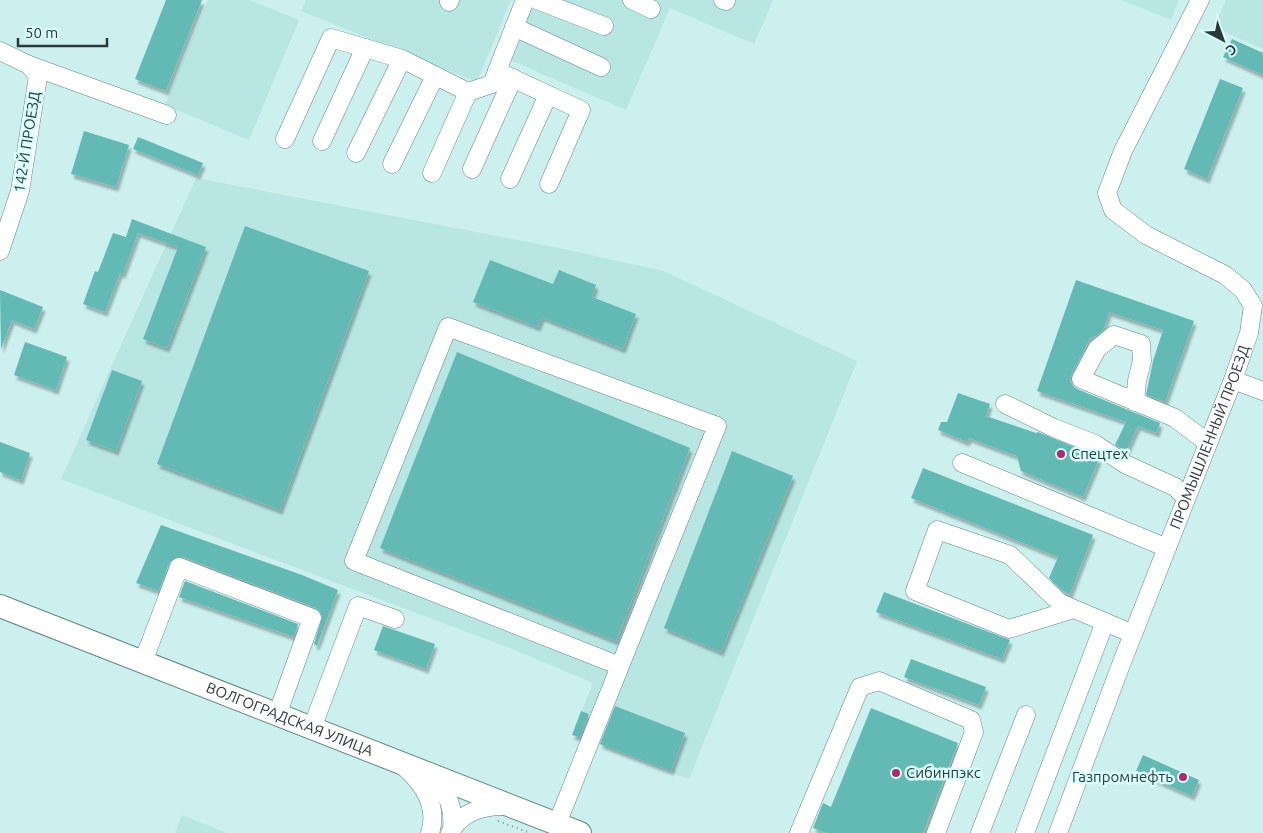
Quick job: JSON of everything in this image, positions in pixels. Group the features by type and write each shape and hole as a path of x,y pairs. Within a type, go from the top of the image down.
{"main road":[{"name":"ВОЛГОГРАДСКАЯ УЛИЦА","path":"0,606 483,795 502,813 557,824 580,833"}],"lane":[{"path":"472,169 505,75 514,28 525,0"},
{"path":"537,0 604,26"},
{"path":"632,0 651,8"},
{"name":"ПРОМЫШЛЕННЫЙ ПРОЕЗД","path":"1058,833 1133,634 1233,380 1249,333 1254,306 1243,290 1225,275 1146,235 1113,210 1107,193 1123,151 1200,0"},
{"path":"514,28 601,68"},
{"path":"285,139 331,38 402,60 468,92 492,84 505,75"},
{"path":"322,141 364,48"},
{"path":"0,51 29,65 167,115"},
{"path":"356,153 402,60"},
{"name":"142-Й ПРОЕЗД","path":"0,251 20,191 38,76 29,65"},
{"path":"505,75 581,110 549,184"},
{"path":"392,164 435,76"},
{"path":"432,173 468,92"},
{"path":"510,179 548,94"},
{"path":"557,824 717,426 448,327 354,561 620,666"},
{"path":"1233,380 1263,391"},
{"path":"1135,402 1175,418 1208,443"},
{"path":"1005,404 1054,428 1095,444 1125,464 1175,488 1186,498"},
{"path":"962,464 1167,548"},
{"path":"1074,609 1009,629 915,591 937,530 1010,555 1060,603 1133,634"},
{"path":"143,662 179,567 312,618 277,715"},
{"path":"312,728 358,606 395,619"},
{"path":"1025,833 1105,622"},
{"path":"799,833 860,687 878,681 971,720 974,732 936,833"},
{"path":"980,833 1026,715"},
{"path":"410,767 436,781 444,791 452,810 451,831"},
{"path":"410,767 412,774 428,796 432,815 430,832"},
{"path":"430,832 441,818 462,802 483,795"},
{"path":"451,831 464,817 485,806 502,813"}],"path":[{"path":"502,813 530,833"}],"shaded area":[{"path":"208,0 249,0 299,20 249,140 165,105"},
{"path":"306,0 511,0 477,82 301,11"},
{"path":"530,0 773,0 754,44 670,8 626,110 505,58"},
{"path":"1121,0 1179,0 1171,20"},
{"path":"1226,0 1263,0 1263,49 1214,27"},
{"path":"196,178 554,247 663,271 857,361 689,779 572,735 593,683 512,649 61,479"},
{"path":"182,815 227,833 175,833"}],"building":[{"path":"166,0 202,0 166,91 135,79"},
{"path":"1232,39 1263,53 1263,75 1223,57"},
{"path":"1220,79 1243,88 1207,179 1184,169"},
{"path":"84,131 129,145 116,187 71,174"},
{"path":"138,137 203,163 198,175 133,149"},
{"path":"132,219 206,247 167,348 143,339 178,247 138,233 123,274 120,273 105,312 83,304 95,271 98,272 113,233 126,237"},
{"path":"245,226 369,271 280,510 157,464"},
{"path":"490,260 553,284 559,270 596,285 592,297 636,314 623,349 542,317 538,327 473,302"},
{"path":"1076,280 1194,321 1165,402 1146,395 1153,361 1163,330 1109,312 1103,331 1093,338 1091,337 1072,374 1070,380 1073,386 1160,423 1157,433 1138,426 1126,452 1115,445 1126,422 1037,391"},
{"path":"0,290 43,307 34,329 12,320 1,349"},
{"path":"25,342 67,357 56,390 14,375"},
{"path":"457,352 690,448 616,641 380,548"},
{"path":"112,370 142,381 116,451 86,440"},
{"path":"958,393 990,404 986,416 1036,433 1038,432 1090,453 1099,459 1083,497 1021,471 1017,456 969,438 967,442 938,430 941,422 947,422"},
{"path":"0,442 30,453 21,480 0,472"},
{"path":"732,451 793,476 721,652 664,628"},
{"path":"923,468 1093,535 1070,594 1063,591 1049,578 1058,557 911,498"},
{"path":"161,525 302,575 338,590 317,646 314,644 322,617 316,608 183,557 177,557 169,563 159,591 136,583"},
{"path":"185,581 298,624 294,637 179,597"},
{"path":"884,592 1010,640 1002,659 876,612"},
{"path":"383,626 435,644 426,669 374,650"},
{"path":"911,659 986,687 979,705 904,677"},
{"path":"615,706 685,733 671,771 600,744"},
{"name":"Сибинпэкс","path":"871,708 958,743 923,833 826,833 813,828 823,803 831,807"},
{"path":"581,711 589,714 580,737 572,735"},
{"path":"1143,755 1199,780 1192,796 1136,771"}],"place":[{"name":"Спецтех","path":"1061,454"},
{"name":"Сибинпэкс","path":"896,773"},
{"name":"Газпромнефть","path":"1183,777"}]}
